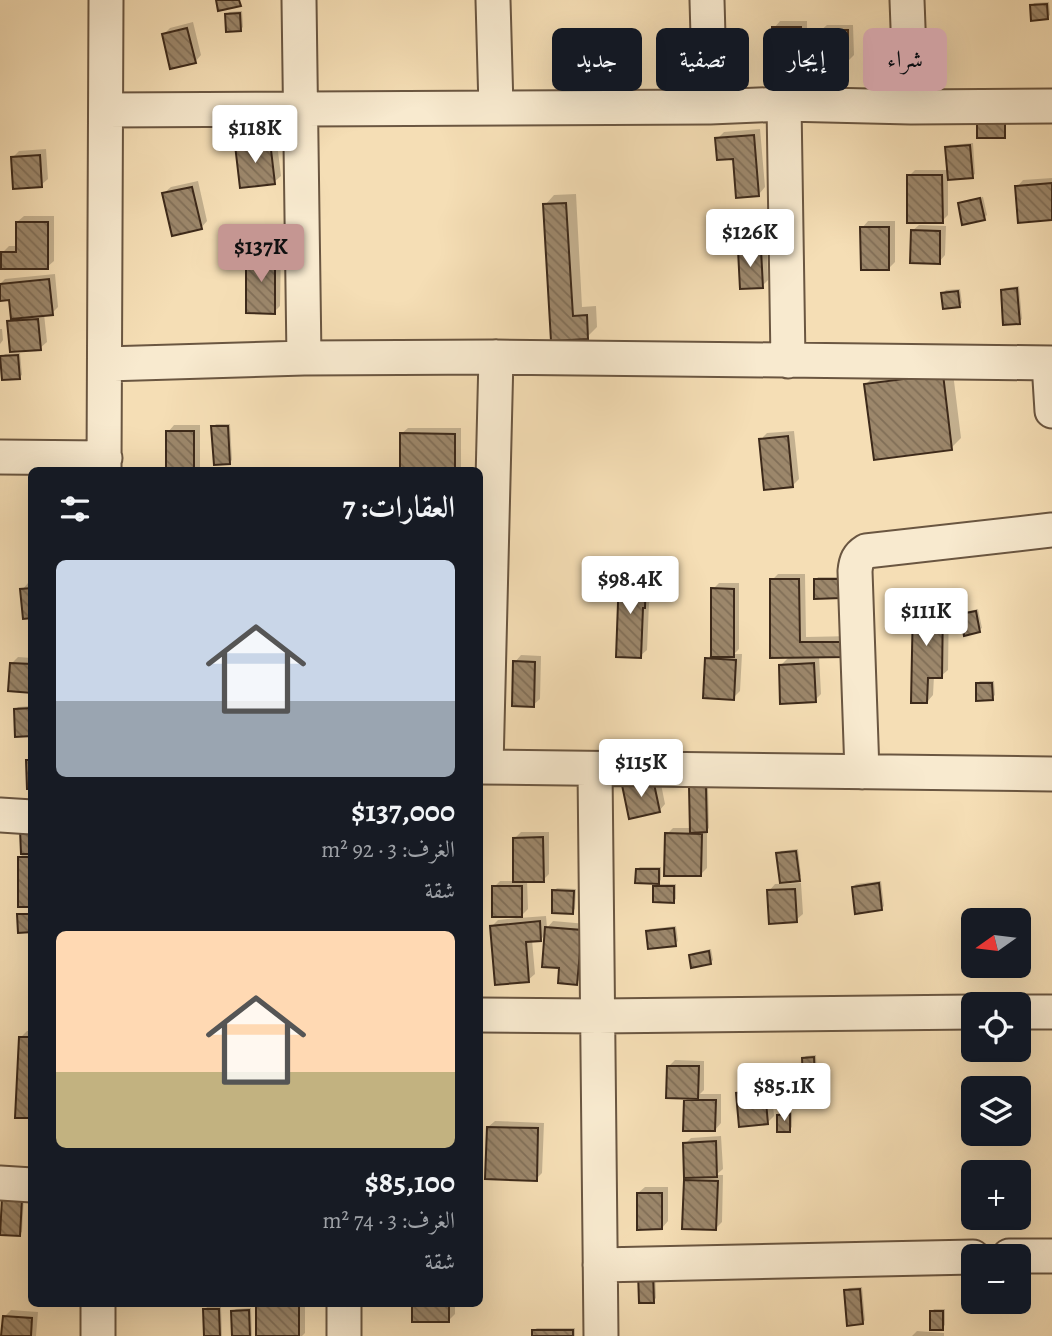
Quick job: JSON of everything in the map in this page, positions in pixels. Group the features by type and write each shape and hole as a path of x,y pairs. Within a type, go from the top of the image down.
{"street":[{"path":"0,457 104,464 106,0"},
{"path":"299,0 304,358"},
{"path":"493,0 496,107"},
{"path":"707,0 710,107"},
{"path":"907,0 911,107"},
{"path":"106,110 710,107 784,104 1052,106"},
{"path":"784,104 788,361"},
{"path":"106,364 304,358 496,357 1050,363 1052,411"},
{"path":"496,357 485,577 483,767 1052,774"},
{"path":"862,772 855,571 859,555 866,551 1052,530"},
{"path":"595,769 601,1336"},
{"path":"0,815 28,817"},
{"path":"483,1015 961,1012"},
{"path":"1031,1012 1052,1012"},
{"path":"0,1183 28,1185"},
{"path":"1031,1256 1052,1256"},
{"path":"600,1265 961,1257"},
{"path":"98,1307 98,1336"},
{"path":"344,1307 344,1336"}],"building":[{"path":"216,0 239,0 241,6 218,11"},
{"path":"1047,4 1048,19 1031,21 1030,5"},
{"path":"240,13 241,31 226,32 225,14"},
{"path":"187,28 196,63 170,69 162,34"},
{"path":"977,116 1005,116 1005,138 977,138"},
{"path":"754,135 759,196 736,198 733,159 717,160 715,138"},
{"path":"270,141 275,184 240,188 235,145"},
{"path":"970,145 973,178 948,180 945,147"},
{"path":"40,155 42,187 13,189 11,157"},
{"path":"907,175 942,175 943,223 907,223"},
{"path":"1052,183 1052,220 1018,223 1015,186"},
{"path":"192,187 202,229 172,236 162,193"},
{"path":"980,198 985,220 962,225 958,203"},
{"path":"566,203 573,316 587,315 588,339 551,341 543,204"},
{"path":"16,222 48,222 48,269 1,269 1,252 16,252"},
{"path":"860,227 889,227 889,270 861,270"},
{"path":"911,230 940,231 940,264 910,263"},
{"path":"761,249 763,288 740,289 738,250"},
{"path":"246,253 275,254 275,314 246,313"},
{"path":"49,279 53,315 11,319 9,300 0,301 0,284"},
{"path":"1017,288 1020,324 1003,325 1001,290"},
{"path":"958,291 960,307 943,309 941,293"},
{"path":"38,319 41,350 10,352 7,321"},
{"path":"18,355 20,379 2,380 0,356"},
{"path":"943,374 952,450 874,460 864,384"},
{"path":"211,426 228,426 230,464 214,465"},
{"path":"166,431 194,431 194,467 166,467"},
{"path":"400,433 455,434 455,467 400,467"},
{"path":"788,436 793,487 764,490 759,439"},
{"path":"619,576 646,577 641,658 616,657"},
{"path":"770,579 799,579 800,642 848,642 848,657 770,658"},
{"path":"814,579 841,579 841,598 814,599"},
{"path":"28,588 28,618 23,619 20,589"},
{"path":"711,588 734,589 734,657 711,657"},
{"path":"913,603 943,603 942,678 928,678 927,703 911,703"},
{"path":"976,611 980,632 964,636 960,614"},
{"path":"705,658 736,660 734,700 703,698"},
{"path":"513,661 535,662 534,707 512,706"},
{"path":"10,663 28,664 28,693 8,691"},
{"path":"814,663 816,702 780,704 779,665"},
{"path":"976,683 992,683 993,700 976,701"},
{"path":"28,708 28,736 15,737 14,709"},
{"path":"26,760 28,760 28,789"},
{"path":"653,779 660,812 629,819 622,785"},
{"path":"706,786 707,832 690,833 689,787"},
{"path":"20,829 28,829 28,854 21,854"},
{"path":"665,833 702,834 701,876 664,876"},
{"path":"543,837 544,882 513,882 513,838"},
{"path":"796,851 800,881 780,883 776,853"},
{"path":"18,857 28,857 28,907 18,907"},
{"path":"636,869 659,869 659,884 635,883"},
{"path":"879,883 882,910 855,914 852,887"},
{"path":"492,886 522,886 522,917 492,917"},
{"path":"653,886 674,886 674,903 653,902"},
{"path":"795,889 797,922 769,924 767,890"},
{"path":"552,890 574,891 573,914 552,913"},
{"path":"17,914 28,914 28,932 18,933"},
{"path":"540,921 541,941 526,942 529,982 495,985 490,926"},
{"path":"545,927 582,930 577,985 558,983 559,968 542,967"},
{"path":"674,928 676,946 648,949 646,931"},
{"path":"709,951 711,964 691,968 689,955"},
{"path":"19,1037 28,1037 28,1118 15,1118"},
{"path":"814,1057 815,1081 803,1081 802,1058"},
{"path":"667,1066 699,1066 698,1099 666,1098"},
{"path":"765,1090 768,1124 739,1127 736,1093"},
{"path":"684,1100 716,1100 715,1131 683,1131"},
{"path":"790,1114 790,1132 777,1132 777,1115"},
{"path":"487,1127 538,1128 537,1181 485,1179"},
{"path":"716,1141 717,1177 684,1178 683,1143"},
{"path":"684,1180 718,1181 716,1230 682,1229"},
{"path":"637,1193 662,1193 662,1229 637,1230"},
{"path":"2,1198 22,1199 20,1236 0,1235"},
{"path":"653,1271 654,1303 639,1303 638,1272"},
{"path":"860,1289 863,1324 847,1326 844,1290"},
{"path":"256,1307 299,1307 299,1336 256,1336"},
{"path":"412,1307 449,1307 449,1322 412,1322"},
{"path":"203,1309 219,1309 220,1336 204,1336"},
{"path":"249,1310 250,1336 232,1336 231,1311"},
{"path":"930,1311 943,1311 943,1330 930,1330"},
{"path":"3,1316 32,1318 31,1336 1,1336"},
{"path":"532,1330 573,1330 573,1336 532,1336"}]}
